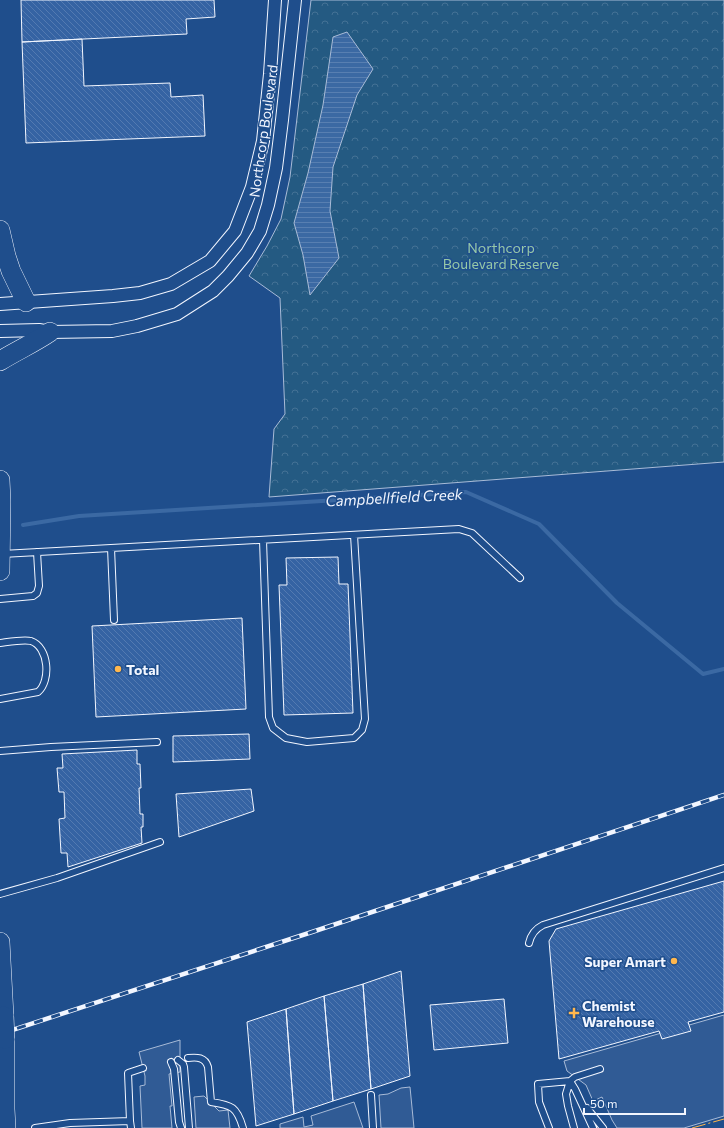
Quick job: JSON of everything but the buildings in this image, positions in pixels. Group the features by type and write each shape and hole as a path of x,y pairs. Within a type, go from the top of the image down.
{"main road":[{"path":"0,230 11,271 26,302"},
{"path":"0,362 50,332"},
{"path":"0,480 0,572"},
{"path":"0,942 5,1039 6,1128"}],"street":[{"name":"Northcorp Boulevard","path":"0,331 112,331 137,326 177,314 213,292 228,276 247,253 260,231 268,205 276,168 282,120 275,0"},
{"name":"Northcorp Boulevard","path":"0,304 140,293 172,284 210,261 235,231 252,187 279,75 295,0"}],"lane":[{"path":"0,555 459,529 472,533 520,578"},
{"path":"263,540 269,717 273,728 286,738 307,742 320,742 354,738 362,730 365,719 354,535"},
{"path":"111,548 114,620"},
{"path":"0,599 33,596 37,593 39,586 37,552"},
{"path":"0,643 28,640 33,642 43,652 46,663 46,674 45,682 41,690 38,692 0,699"},
{"path":"0,751 50,746 157,742"},
{"path":"0,894 57,878 160,842"},
{"path":"529,943 533,932 543,925 724,868"},
{"path":"188,1058 199,1058 207,1063 211,1102 232,1107 237,1112 243,1128"},
{"path":"178,1060 184,1067 189,1128"},
{"path":"171,1062 174,1069 179,1122 181,1128"},
{"path":"130,1128 128,1073 143,1068"},
{"path":"549,1128 539,1102 538,1084 570,1081 575,1077 600,1069"},
{"path":"570,1081 581,1100 593,1128"},
{"path":"570,1081 566,1094 574,1128"},
{"path":"371,1094 373,1128"},
{"path":"581,1100 603,1128"},
{"path":"35,1128 70,1123 130,1121"}],"green space":[{"name":"Northcorp Boulevard Reserve","path":"311,0 724,0 724,462 269,497 274,429 285,414 280,298 249,276 281,219 290,177"}],"shaded area":[{"path":"347,32 373,69 357,95 333,167 330,211 339,258 310,295 303,255 294,223 308,173 323,105 333,37"},
{"path":"724,1015 724,1116 684,1128 617,1128 602,1097 593,1101 586,1085 567,1071 564,1061"},
{"path":"180,1040 180,1072 169,1074 172,1106 170,1106 172,1128 142,1128 140,1086 145,1085 145,1076 139,1052"},
{"path":"410,1087 414,1128 381,1128 379,1095 388,1094 401,1088"},
{"path":"204,1096 219,1111 228,1110 230,1128 196,1128 194,1097"},
{"path":"354,1102 363,1128 280,1128 280,1124 303,1117 304,1127 313,1125 311,1116"}],"waterway":[{"name":"Campbellfield Creek","path":"23,525 79,516 466,492 539,524 617,603 703,674 724,669"}],"railway":[{"path":"0,1034 724,795"}],"power":[{"path":"692,1128 724,1119"}],"place":[{"name":"Total","path":"118,669"},
{"name":"Super Amart","path":"674,961"},
{"name":"Chemist Warehouse","path":"574,1013"}]}
